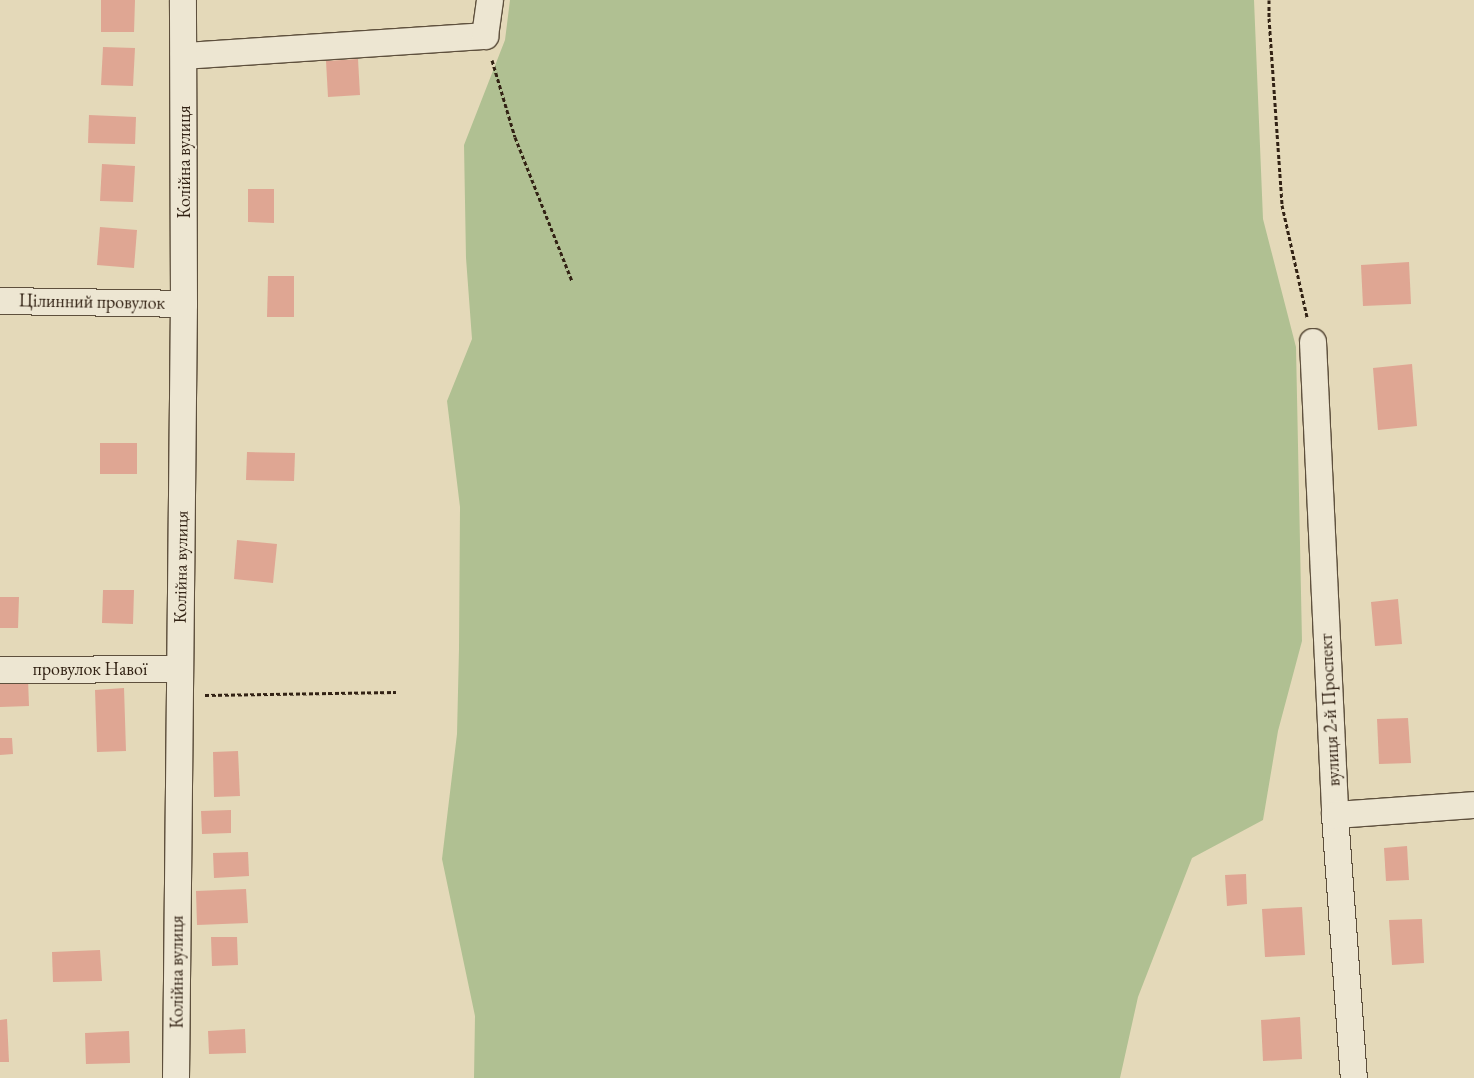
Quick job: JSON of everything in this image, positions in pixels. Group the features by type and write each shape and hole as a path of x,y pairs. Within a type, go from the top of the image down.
{"street":[{"name":"Колійна вулиця","path":"176,1078 184,304 183,0"},
{"path":"184,56 485,36 490,0"},
{"name":"Цілинний провулок","path":"0,301 184,304"},
{"name":"вулиця 2-й Проспект","path":"1313,342 1335,815 1354,1078"},
{"name":"провулок Навої","path":"0,670 180,669"},
{"path":"1335,815 1474,805"}],"path":[{"path":"1270,0 1269,18 1282,205 1313,342"},
{"path":"485,36 515,137 572,281"},
{"path":"179,695 396,692"}],"green space":[{"path":"510,0 1254,0 1263,219 1296,347 1302,641 1278,731 1263,820 1192,858 1138,997 1120,1078 474,1078 475,1016 442,859 457,734 459,649 460,507 447,401 472,339 466,258 464,145 505,40"}],"building":[{"path":"101,0 135,0 134,32 101,32"},
{"path":"103,47 135,48 133,86 101,85"},
{"path":"358,59 360,95 328,97 326,61"},
{"path":"89,115 136,117 135,144 88,143"},
{"path":"102,164 135,166 133,202 100,201"},
{"path":"248,189 274,189 274,223 248,222"},
{"path":"100,227 137,230 134,268 97,265"},
{"path":"1409,262 1411,304 1363,306 1361,265"},
{"path":"268,276 294,276 294,317 267,317"},
{"path":"1412,364 1417,426 1378,430 1373,368"},
{"path":"100,443 137,443 137,474 100,474"},
{"path":"247,452 295,453 294,481 246,480"},
{"path":"237,540 277,544 273,583 234,579"},
{"path":"103,590 134,590 133,624 102,623"},
{"path":"0,597 19,597 18,628 0,628"},
{"path":"1398,599 1402,644 1375,646 1371,602"},
{"path":"28,679 29,706 0,707 0,680"},
{"path":"124,688 126,751 97,752 95,690"},
{"path":"1408,718 1411,763 1379,764 1377,719"},
{"path":"0,738 12,738 13,754 0,755"},
{"path":"238,751 240,796 214,797 213,752"},
{"path":"231,810 231,833 202,834 201,811"},
{"path":"1407,846 1409,880 1386,881 1384,848"},
{"path":"248,852 249,876 214,878 213,853"},
{"path":"1246,874 1247,904 1227,906 1225,875"},
{"path":"246,889 248,923 197,925 196,891"},
{"path":"1302,907 1305,955 1265,957 1262,909"},
{"path":"1422,919 1424,963 1392,965 1389,920"},
{"path":"211,937 237,937 238,965 212,966"},
{"path":"100,950 102,981 53,982 52,952"},
{"path":"1300,1017 1302,1059 1263,1061 1261,1020"},
{"path":"7,1019 9,1062 0,1062 0,1020"},
{"path":"245,1029 246,1053 209,1054 208,1031"},
{"path":"129,1031 130,1063 86,1064 85,1033"}]}
